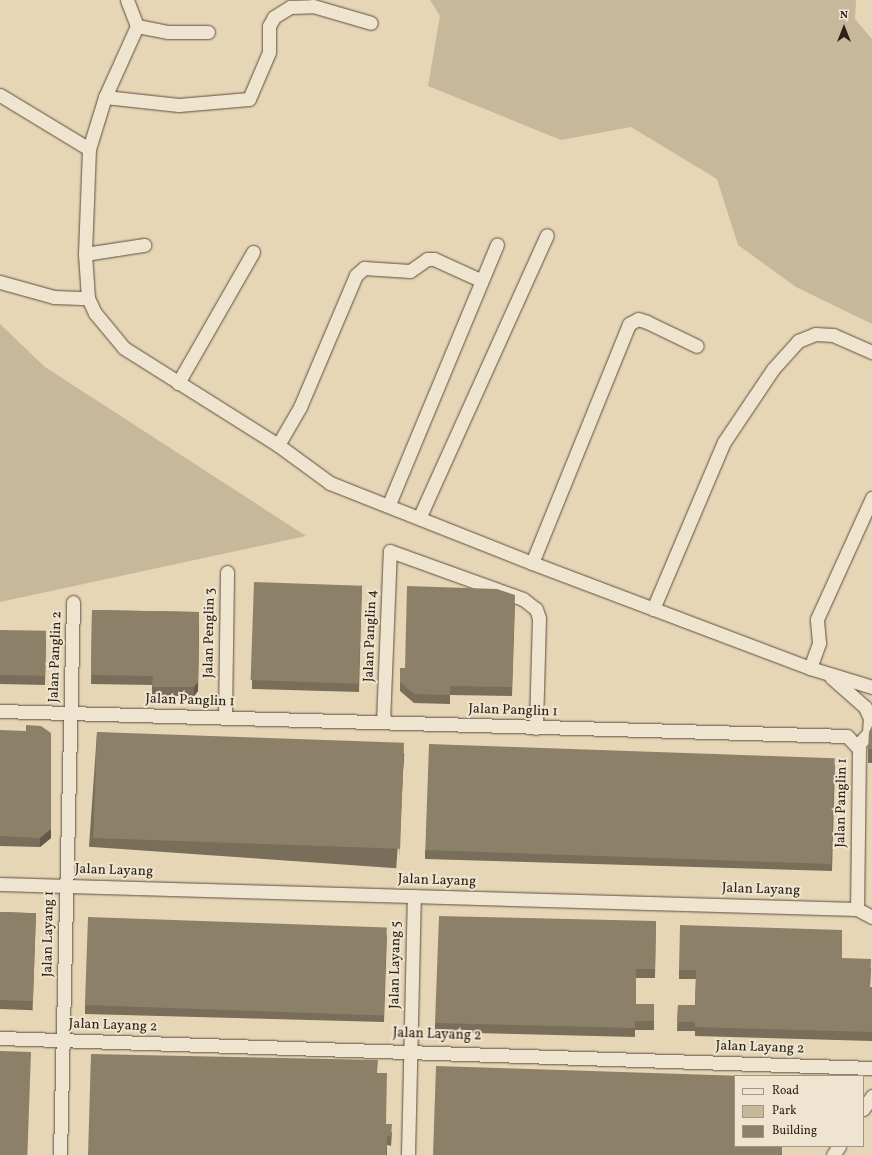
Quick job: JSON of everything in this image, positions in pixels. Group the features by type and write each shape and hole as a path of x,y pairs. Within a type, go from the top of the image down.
{"street":[{"path":"127,0 137,26 106,97 89,149 85,254 88,298 95,313 124,348 278,445 330,483 420,516 532,563 653,609 810,668 872,687"},
{"path":"106,97 179,105 249,99 269,52 269,26 274,16 290,7 313,6 371,23"},
{"path":"137,26 168,32 208,32"},
{"path":"0,95 89,149"},
{"path":"420,516 547,235"},
{"path":"85,254 144,245"},
{"path":"389,504 480,280 496,245"},
{"path":"178,383 253,252"},
{"path":"278,445 300,407 356,275 364,268 410,271 428,259 434,259 480,280"},
{"path":"0,282 54,297 88,298"},
{"path":"532,563 629,324 638,319 698,346"},
{"path":"653,609 724,442 773,369 798,342 815,334 833,335 872,352"},
{"path":"810,668 819,643 817,619 872,498"},
{"name":"Jalan Panglin 4","path":"383,722 390,551 523,599 536,610 539,618 536,728"},
{"name":"Jalan Penglin 3","path":"225,718 227,572"},
{"name":"Jalan Panglin 2","path":"70,713 73,602"},
{"path":"827,674 868,712 869,733 858,745"},
{"name":"Jalan Panglin 1","path":"0,712 847,736 858,745 857,909"},
{"name":"Jalan Layang 1","path":"60,1155 70,713"},
{"name":"Jalan Layang","path":"0,884 857,909 872,917"},
{"name":"Jalan Layang 5","path":"408,1155 414,896"},
{"name":"Jalan Layang 2","path":"0,1038 411,1050 872,1068"},
{"path":"864,1108 872,1096"}],"green space":[{"path":"430,0 856,0 855,19 872,39 872,324 796,287 738,245 717,179 631,127 561,140 428,86 440,16"},
{"path":"0,324 45,367 306,536 0,602"}],"building":[{"path":"254,582 362,586 359,684 251,680"},
{"path":"407,586 497,589 515,595 512,687 450,686 450,695 414,694 400,682 400,668 405,668"},
{"path":"92,610 199,612 198,682 194,687 152,687 153,676 91,675"},
{"path":"0,630 46,631 45,676 0,675"},
{"path":"26,725 41,726 51,733 51,829 40,838 0,836 0,730 26,731"},
{"path":"872,726 872,749 868,749 869,732"},
{"path":"97,732 404,743 400,849 93,838"},
{"path":"429,744 835,758 831,864 425,850"},
{"path":"0,912 36,913 33,1001 0,1000"},
{"path":"439,916 656,921 655,969 636,969 636,1004 654,1004 654,1021 635,1021 635,1028 435,1023"},
{"path":"88,917 387,927 384,1015 85,1005"},
{"path":"680,925 842,930 842,958 871,959 870,987 872,987 872,1032 695,1027 695,1022 677,1022 678,1005 695,1005 696,970 679,970"},
{"path":"0,1051 31,1052 27,1155 0,1155"},
{"path":"91,1054 378,1060 377,1073 387,1073 386,1124 392,1124 391,1137 387,1136 386,1155 88,1155"},
{"path":"436,1066 734,1076 734,1147 782,1147 782,1155 433,1155"}]}
